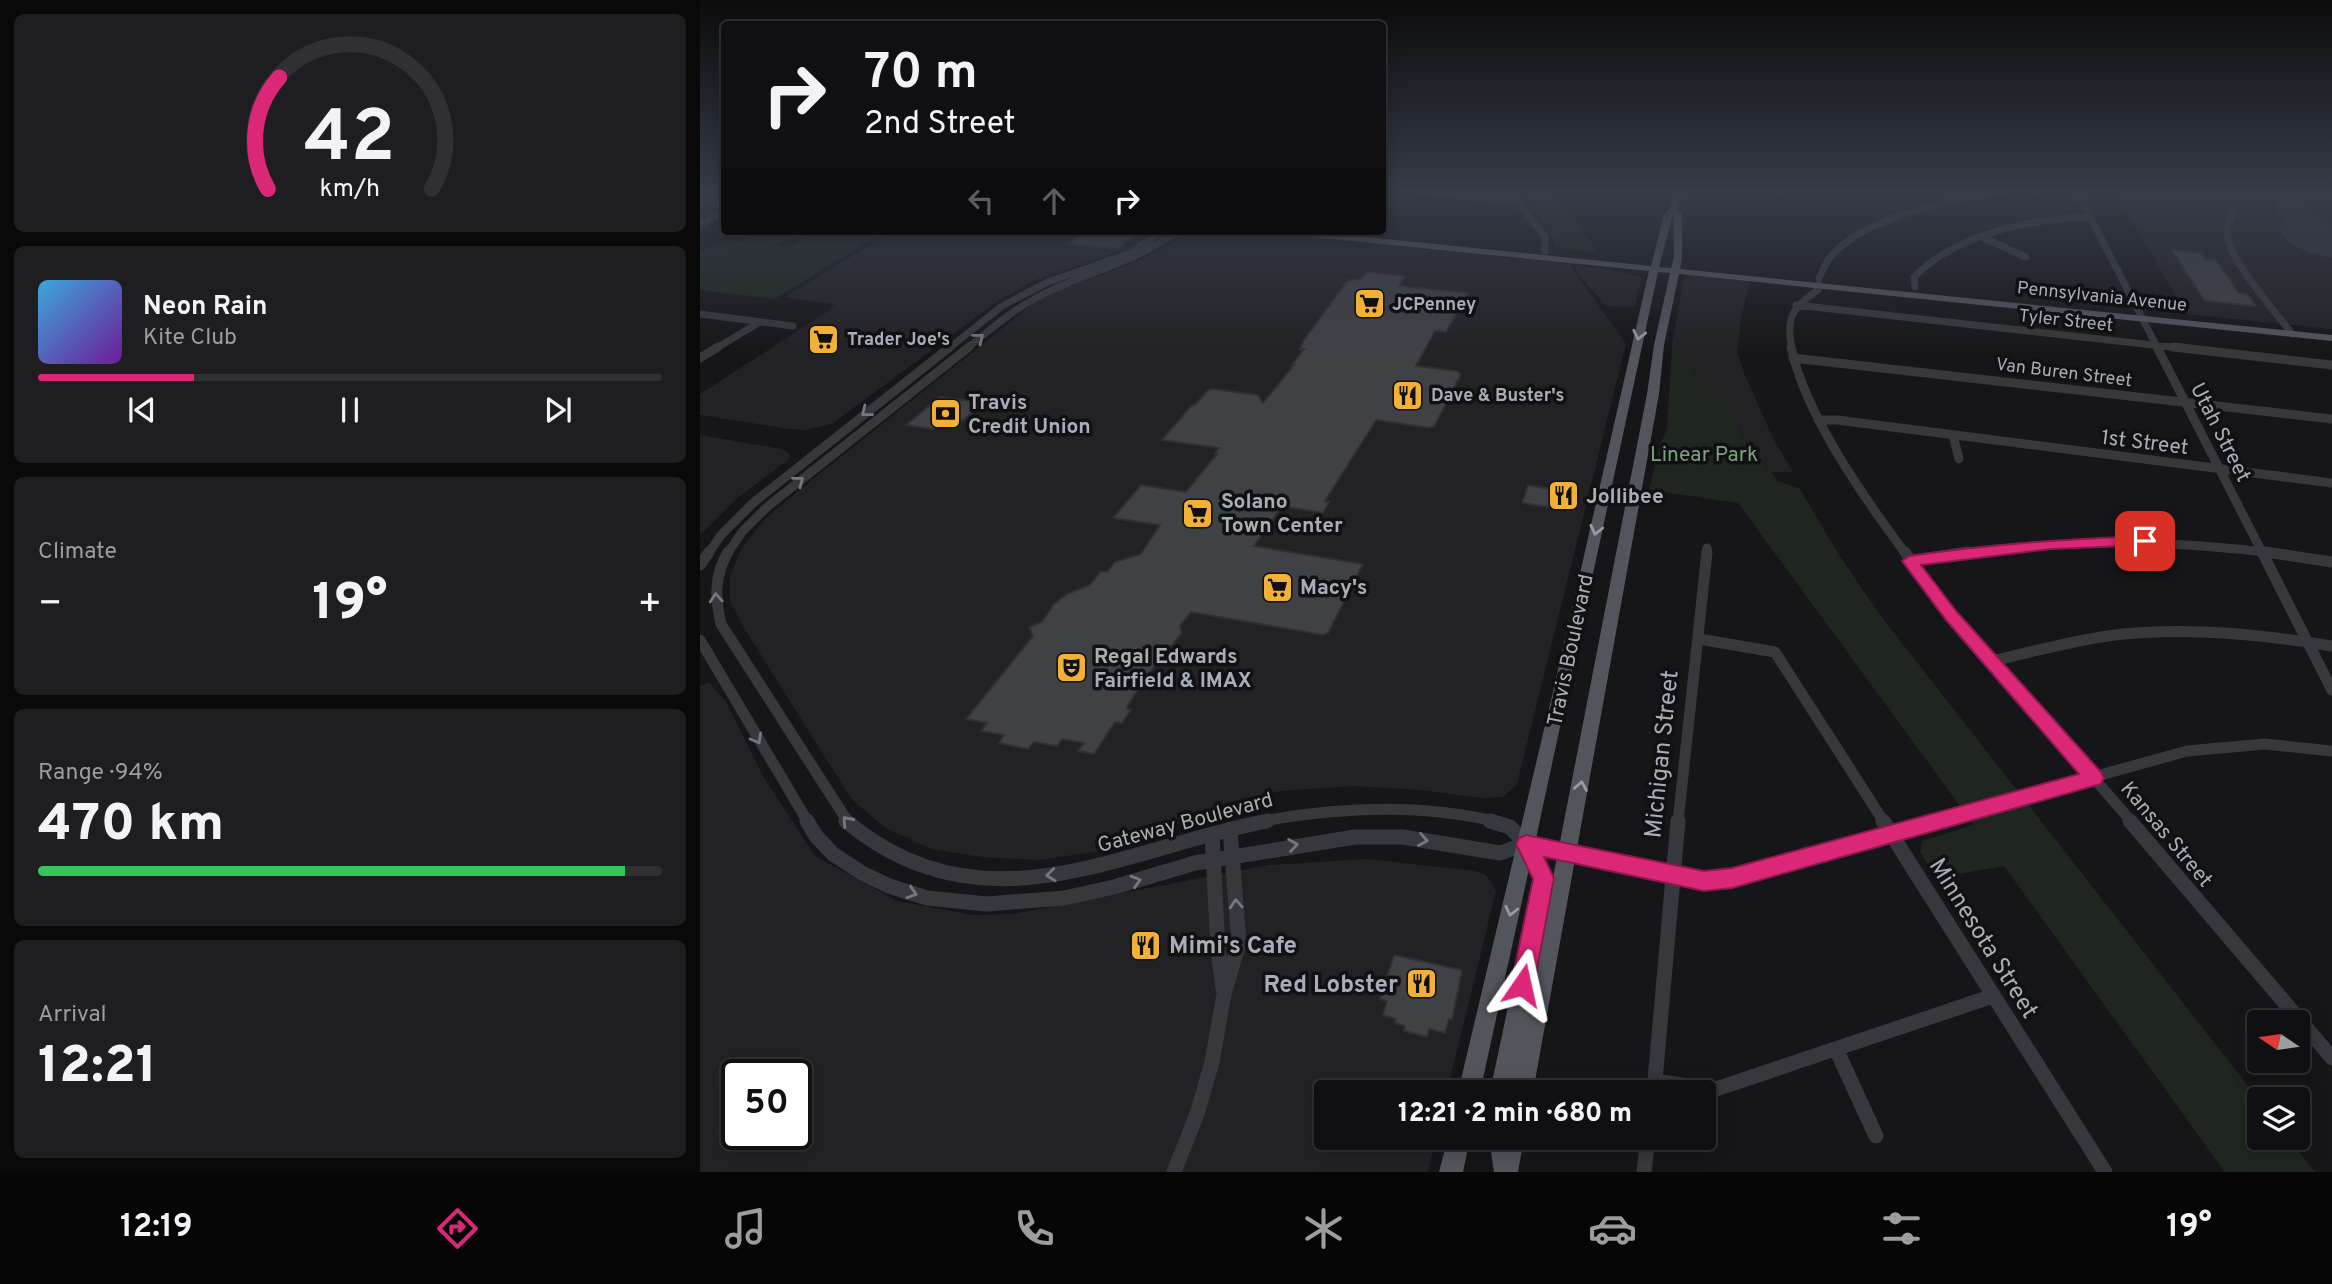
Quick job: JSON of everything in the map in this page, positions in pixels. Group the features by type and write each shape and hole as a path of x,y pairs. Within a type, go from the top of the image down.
{"main road":[{"name":"Pennsylvania Avenue","path":"1460,246 2140,314 2290,330 2332,338"},
{"name":"Pennsylvania Avenue","path":"1482,246 1655,265"},
{"name":"Travis Boulevard","path":"1472,1080 1660,246"},
{"name":"Travis Boulevard","path":"1524,1080 1675,266 1676,246"},
{"name":"Pennsylvania Avenue","path":"1819,281 1915,287 2140,314"},
{"name":"Pennsylvania Avenue","path":"2290,330 2332,330"},
{"path":"1503,1080 1544,878 1526,844"},
{"path":"1451,1172 1456,1150"},
{"path":"1502,1150 1506,1172"},
{"path":"1506,1172 1511,1150"}],"street":[{"path":"700,565 721,534 753,503 1002,306 1048,282 1128,254 1141,246"},
{"name":"Gateway Boulevard","path":"700,640 816,836 833,854 862,873 889,886 927,898 987,904 1064,898 1232,855 1354,837 1403,837 1500,853 1526,844 1507,826 1415,808 1378,809 1283,818 1230,829 1086,870 1011,878 942,871 888,853 861,836 833,804 721,624 715,606 714,587 729,549 767,507 1018,307 1063,284 1139,258 1157,246"},
{"path":"1545,246 1545,251"},
{"path":"1796,305 1818,290 1825,263 1846,246"},
{"path":"1915,287 1915,274 1933,260 1963,246"},
{"path":"2001,246 2026,257"},
{"name":"Utah Street","path":"2105,246 2332,690"},
{"path":"2230,246 2290,330"},
{"name":"Tyler Street","path":"1796,305 2332,365"},
{"name":"Kansas Street","path":"1796,305 1789,324 1793,358 1818,420 1909,561 2332,1058"},
{"path":"700,314 793,326"},
{"path":"700,358 760,322"},
{"name":"Van Buren Street","path":"1793,358 1837,360 2332,419"},
{"name":"1st Street","path":"1818,420 1837,419 2332,483"},
{"path":"1953,435 1959,459"},
{"path":"1909,561 1977,551 2093,541 2186,544 2332,562"},
{"name":"Michigan Street","path":"1655,1080 1672,875 1707,548"},
{"path":"1992,661 2091,639 2165,631 2236,634 2332,646"},
{"name":"Minnesota Street","path":"1699,639 1775,652 2105,1172"},
{"path":"1526,844 1704,881 1732,878 2187,751 2265,744 2332,751"},
{"path":"1174,1172 1197,1114 1212,1062 1224,995 1239,943 1230,829"},
{"path":"1212,834 1218,950 1224,995"},
{"path":"1716,1089 1993,996"},
{"path":"1836,1049 1876,1136"},
{"path":"1644,1172 1647,1150"}],"shaded area":[{"path":"870,246 1133,246 1035,280 999,300 832,424 805,430 789,429 700,415 700,394 830,310 834,304 785,297"},
{"name":"Solano Town Center","path":"1167,246 1394,246 1569,264 1626,344 1517,784 1503,797 1482,798 1420,790 1355,786 1280,791 1229,802 1173,827 1101,851 1039,860 982,857 931,849 886,828 852,800 744,628 730,601 730,576 741,549 765,519 803,487 1039,299 1135,263"},
{"path":"2146,246 2332,246 2332,329 2187,314"},
{"path":"2295,246 2332,246 2332,258 2317,255"},
{"path":"1575,265 1642,277 1635,307 1606,306 1576,271"},
{"path":"1691,275 1750,280 1737,351 1773,438 1793,472 1771,472 1745,440 1724,397 1713,398 1672,344 1684,277"},
{"path":"700,435 782,449 789,453 789,459 736,499 700,535"},
{"path":"709,682 726,702 763,776 815,856 898,901 972,915 1012,914 1269,865 1368,859 1475,871 1486,875 1496,891 1450,1080 1314,1080 1314,1150 1433,1150 1428,1172 700,1172 700,686"}],"green space":[{"path":"714,246 789,248 793,246 861,246 775,299 700,290 700,253"},
{"path":"1593,246 1599,253 1554,247"},
{"name":"Linear Park","path":"1672,344 1713,398 1724,397 1745,440 1778,481 1800,489 1839,555 1880,615 2249,1087 2247,1150 2298,1150 2315,1172 2225,1172 2004,866 1936,878 1920,852 1922,841 1974,825 1738,503 1649,490 1660,444 1667,429"}],"building":[{"path":"1085,246 1121,246 1117,249"},
{"path":"2172,250 2202,253 2206,259 2216,260 2239,293 2247,294 2256,306 2205,301"},
{"name":"Solano Town Center","path":"1367,272 1405,276 1399,286 1468,293 1446,332 1435,331 1416,366 1457,371 1461,374 1435,425 1430,428 1376,420 1325,501 1329,502 1323,513 1282,506 1254,546 1363,564 1328,633 1323,635 1191,612 1180,626 1182,633 1148,674 1128,705 1127,709 1131,710 1122,723 1115,722 1094,754 1078,751 1084,743 1062,739 1057,746 1034,742 1028,749 999,743 1004,735 981,731 987,723 966,719 1033,636 1029,627 1042,622 1054,604 1067,594 1090,585 1101,571 1107,572 1115,562 1141,554 1160,525 1113,518 1141,485 1186,492 1217,454 1219,448 1162,440 1191,406 1208,390 1213,389 1258,395 1263,403 1294,365 1304,349 1300,349 1304,340 1348,280 1361,279"},
{"name":"Travis Credit Union","path":"940,397 983,403 954,428 936,426 932,429 906,425"},
{"path":"1528,485 1574,493 1569,510 1522,503"},
{"name":"Red Lobster","path":"1394,955 1462,970 1452,1020 1449,1019 1445,1033 1429,1029 1427,1037 1404,1031 1405,1026 1395,1023 1396,1019 1383,1015 1387,1001 1380,999"}],"place":[{"name":"JCPenney","path":"1369,304"},
{"name":"Trader Joe's","path":"824,339"},
{"name":"Dave & Buster's","path":"1408,395"},
{"name":"Travis Credit Union","path":"945,414"},
{"name":"Jollibee","path":"1563,496"},
{"name":"Solano Town Center","path":"1198,513"},
{"name":"Macy's","path":"1277,587"},
{"name":"Regal Edwards Fairfield & IMAX","path":"1071,668"},
{"name":"Mimi's Cafe","path":"1146,945"},
{"name":"Red Lobster","path":"1421,984"}],"route":[{"path":"1522,985 1544,878 1526,844 1704,881 1732,878 2094,778 1952,616 1909,561 2051,544 2145,541"}]}
